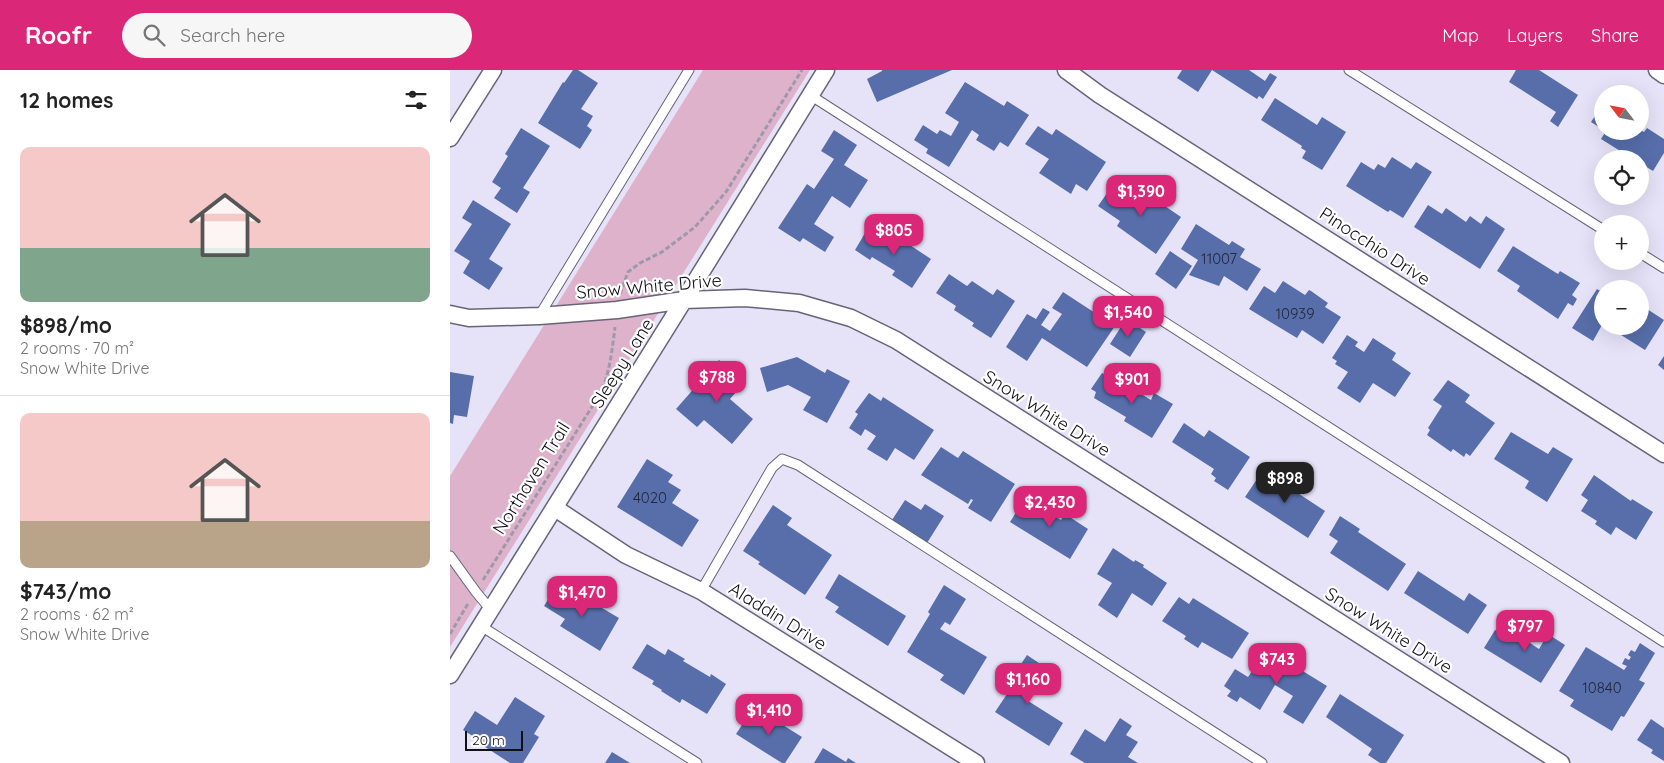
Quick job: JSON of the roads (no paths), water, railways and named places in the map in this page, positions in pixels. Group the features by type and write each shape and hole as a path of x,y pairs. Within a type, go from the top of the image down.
{"street":[{"path":"450,138 493,70"},
{"name":"Sleepy Lane","path":"450,675 556,508 826,70"},
{"name":"Pinocchio Drive","path":"1066,70 1100,94 1664,454"},
{"path":"1657,70 1664,75"},
{"name":"Snow White Drive","path":"450,314 469,318 539,316 617,310 684,300 746,298 799,303 851,318 896,340 1561,763"},
{"name":"Aladdin Drive","path":"556,508 626,555 701,591 976,763"}],"lane":[{"path":"539,316 689,70"},
{"path":"1350,70 1594,224"},
{"path":"810,95 1664,642"},
{"path":"1649,259 1664,268"},
{"path":"701,591 772,468 782,459 798,465 1262,763"},
{"path":"450,556 491,610"},
{"path":"481,626 698,763"}]}
